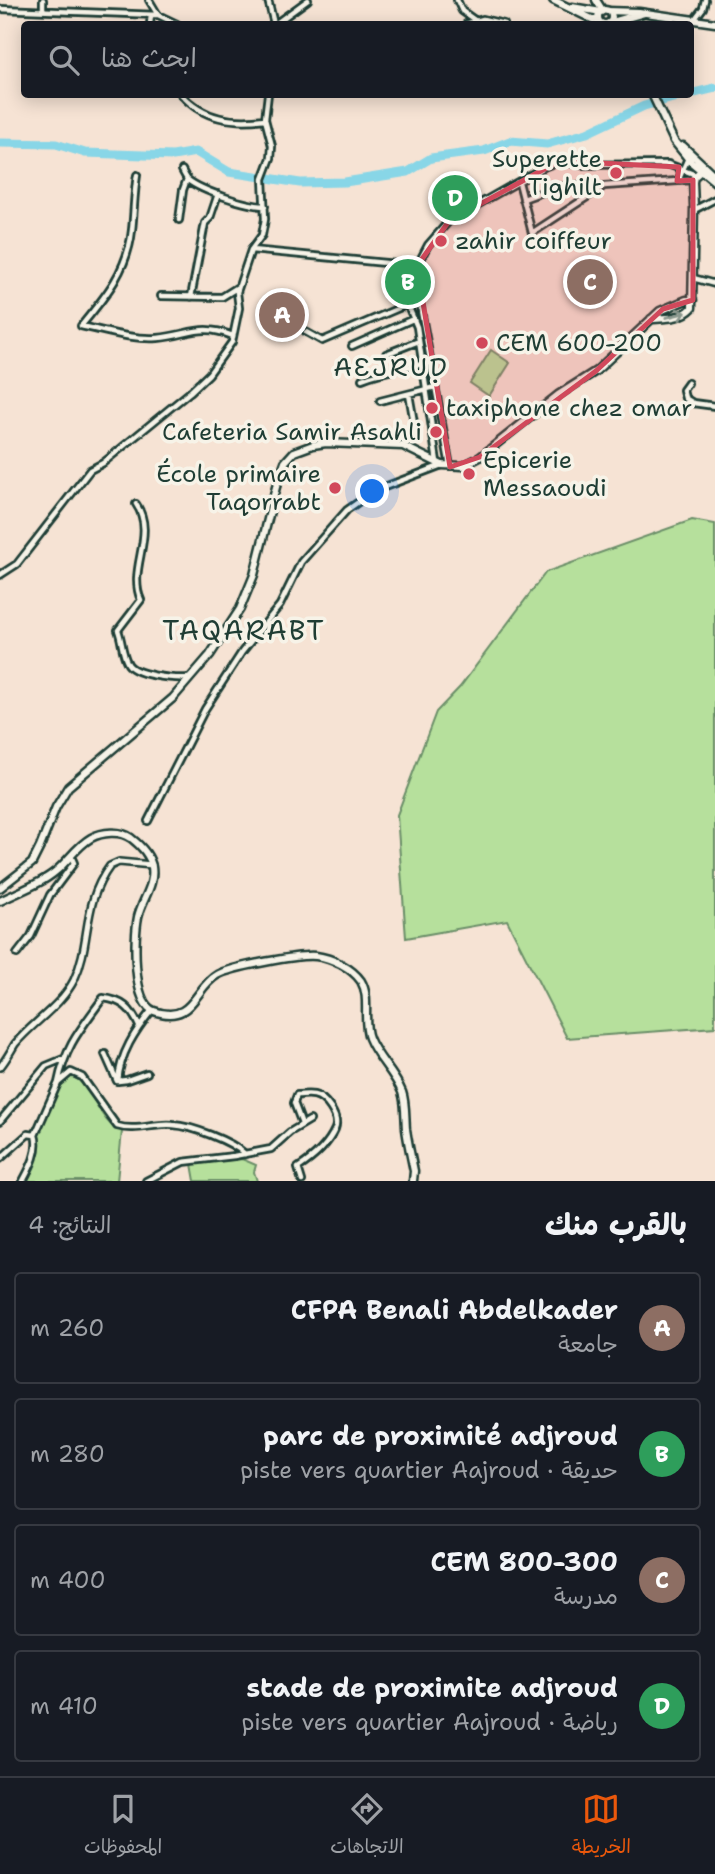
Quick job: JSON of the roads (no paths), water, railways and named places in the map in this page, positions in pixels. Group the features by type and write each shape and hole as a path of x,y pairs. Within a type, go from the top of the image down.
{"main road":[{"path":"553,0 599,21"},
{"path":"596,0 604,11 611,14 606,21"},
{"path":"562,5 715,23"},
{"path":"604,11 604,21"},
{"path":"626,21 645,13"},
{"path":"654,98 671,136 699,174 715,182"},
{"path":"651,319 687,313 694,300 694,210 699,174 666,122"},
{"path":"699,174 715,176"},
{"path":"0,887 32,863 55,807 68,787 173,698 210,655 240,609 254,575 276,487 285,461 294,452 326,443 403,446 440,464 450,467 463,466 480,457 558,395 596,371 651,319 670,306 694,300"},
{"path":"0,901 55,872 92,837 110,832 126,834 143,847 152,865 152,881 138,916 136,960 138,985 146,1007 174,1013 185,1010 216,975 232,969 315,956 350,969 362,983 366,1003 366,1031 403,1094 414,1171 413,1181"}],"street":[{"path":"43,0 43,10"},
{"path":"149,0 158,15"},
{"path":"268,0 273,21"},
{"path":"278,21 308,0"},
{"path":"457,0 462,11 476,21 491,21"},
{"path":"694,20 703,8 705,0"},
{"path":"0,9 158,15 171,21"},
{"path":"150,21 151,15"},
{"path":"185,98 192,106 210,116 232,121 265,119"},
{"path":"0,575 17,564 90,470 103,463 190,392 221,359 233,336 239,308 239,287 251,250 262,235 265,206 263,178 271,158 272,146 265,119 268,98"},
{"path":"678,181 688,158"},
{"path":"450,467 419,299 417,266 428,245 449,221 559,161 582,165 668,164 699,174"},
{"path":"182,170 187,179 218,194 237,202 265,206"},
{"path":"519,181 532,233 550,224 604,186 678,181 699,174"},
{"path":"138,176 134,191 132,232 122,267 110,291 81,326 156,338 206,328 233,336"},
{"path":"179,220 187,179"},
{"path":"522,200 552,188 588,185 596,190"},
{"path":"191,297 205,223 210,218 218,194"},
{"path":"694,210 715,199"},
{"path":"251,250 417,266"},
{"path":"148,821 185,744 211,699 242,652 280,605 302,562 347,510 374,491 440,464 419,341 391,264"},
{"path":"693,278 715,284"},
{"path":"161,296 222,297 239,287"},
{"path":"306,332 322,341 419,299"},
{"path":"352,346 413,319"},
{"path":"386,354 419,341"},
{"path":"362,379 386,370 401,370 430,362"},
{"path":"688,383 683,390 685,398 692,403 715,406"},
{"path":"380,401 435,387"},
{"path":"409,394 416,434"},
{"path":"136,504 143,514 144,536 136,590 141,600 118,630 127,663 131,668 158,676 190,678"},
{"path":"17,954 31,936 50,895 74,863 71,856"},
{"path":"0,1067 15,1045 60,1001 73,980 92,897 101,877 110,866 119,862 152,865"},
{"path":"23,1181 35,1154 35,1135 58,1083 71,1042 103,998 117,1000 132,1011 139,1026"},
{"path":"118,1080 119,1063 139,1026 152,1010"},
{"path":"105,1054 116,1081 147,1073"},
{"path":"0,1121 46,1066 64,1059"},
{"path":"58,1083 71,1072 82,1077 117,1126 136,1128 173,1125 220,1140 245,1154"},
{"path":"302,1124 294,1102 297,1095 316,1095 328,1105 337,1121 336,1128 312,1159 298,1168 302,1181"},
{"path":"146,1181 183,1162 271,1149 310,1120"},
{"path":"0,1159 28,1133 35,1135"}],"waterway":[{"path":"694,93 715,88"},
{"path":"0,143 56,144 85,153 173,156 196,152 229,172 300,183 345,182 408,172 431,158 484,151 510,141 547,144 587,133 644,106 673,98"}],"place":[{"name":"Superette Tighilt","path":"616,173"},
{"name":"stade de proximite adjroud","path":"455,198"},
{"name":"zahir coiffeur","path":"441,241"},
{"name":"parc de proximité adjroud","path":"408,282"},
{"name":"CEM 800-300","path":"590,282"},
{"name":"CFPA Benali Abdelkader","path":"282,315"},
{"name":"CEM 600-200","path":"482,343"},
{"name":"taxiphone chez omar","path":"432,408"},
{"name":"Cafeteria Samir Asahli","path":"436,432"},
{"name":"Epicerie Messaoudi","path":"469,474"},
{"name":"École primaire Taqorrabt","path":"335,488"}],"district":[{"name":"AƐJRUḌ","path":"391,366"},
{"name":"TAQARABT","path":"244,630"}]}
